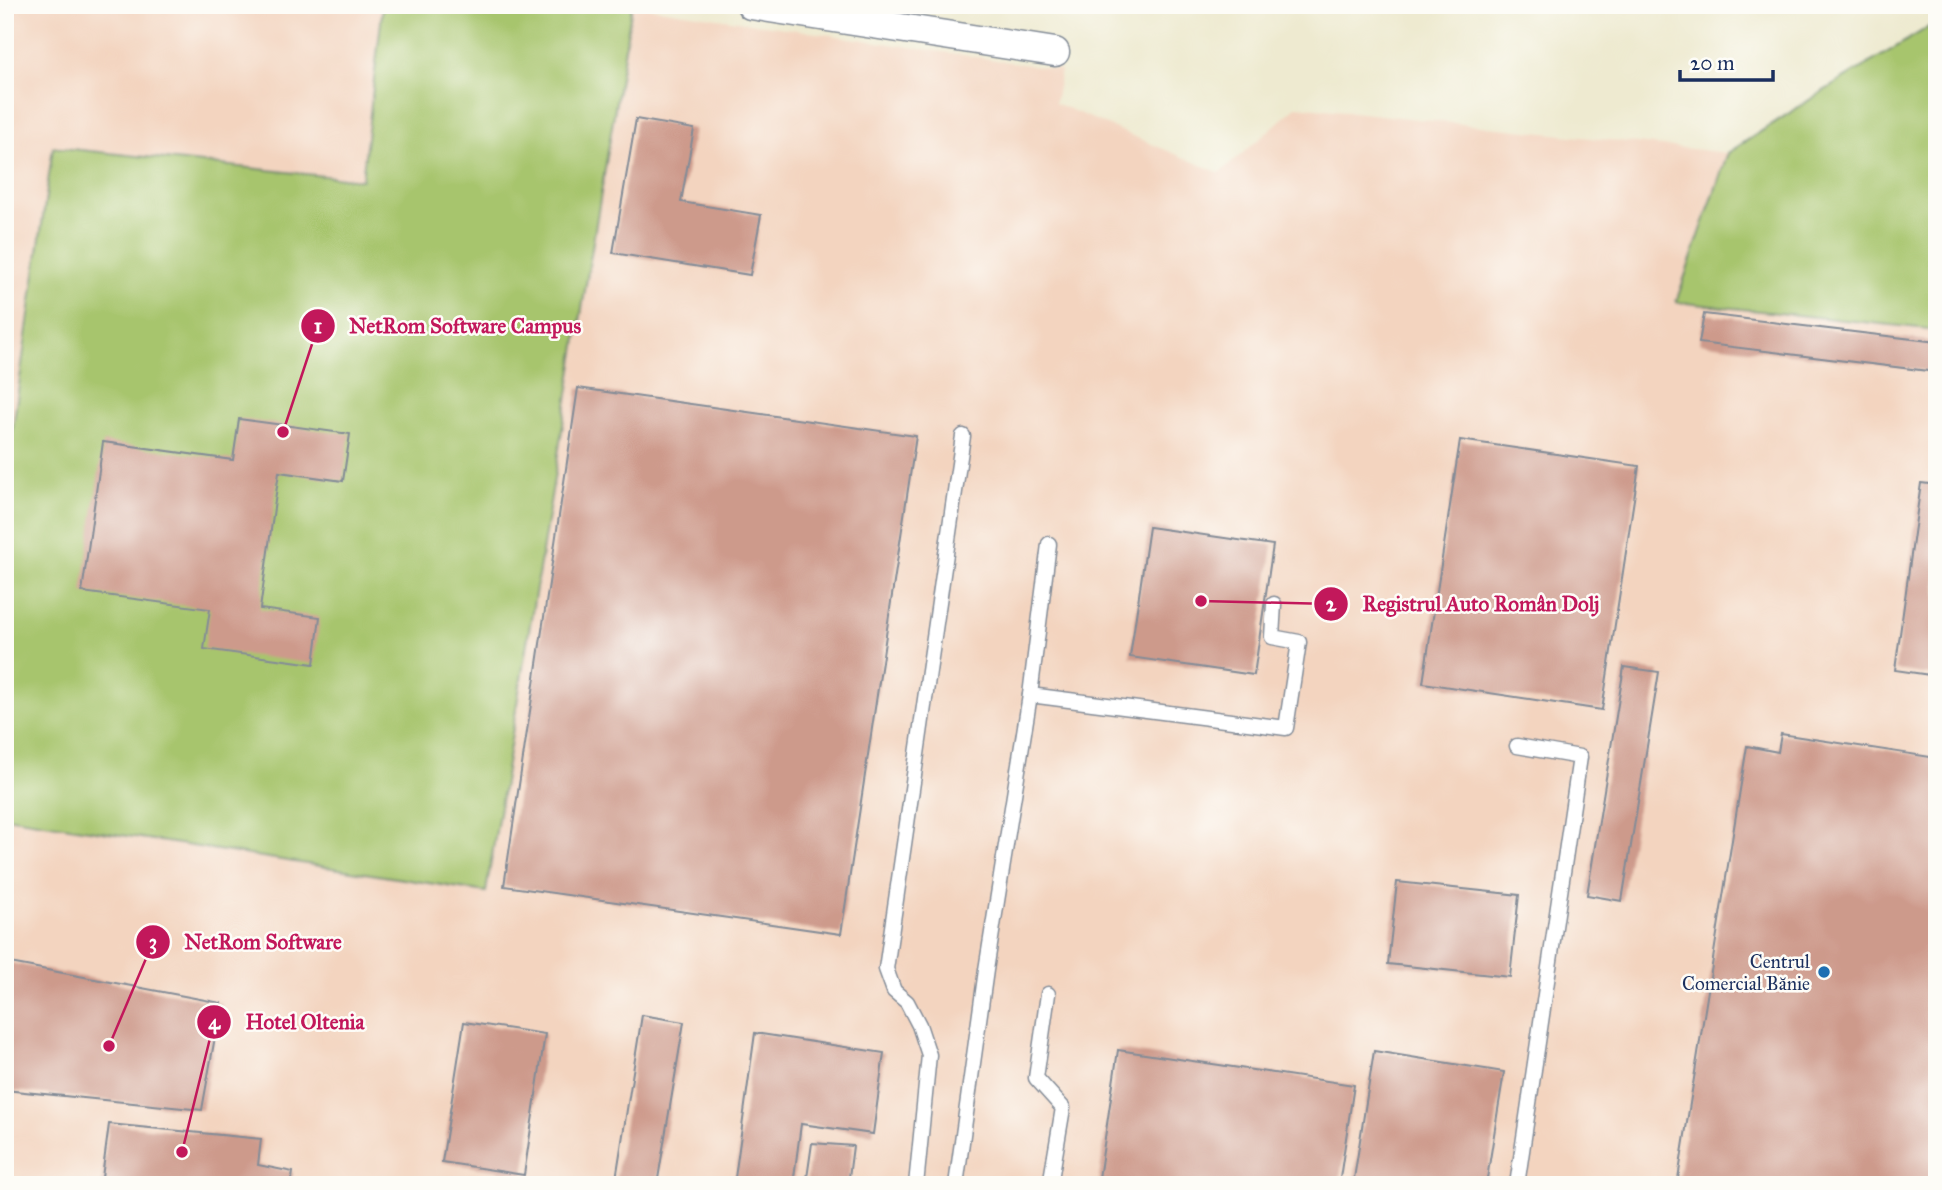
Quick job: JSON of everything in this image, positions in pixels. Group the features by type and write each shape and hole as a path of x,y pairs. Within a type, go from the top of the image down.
{"street":[{"path":"751,5 1055,52"}],"lane":[{"path":"916,1185 929,1055 913,1014 907,1002 894,991 886,969 963,436"},
{"path":"956,1185 986,970 1030,695 1049,544"},
{"path":"1030,695 1286,728 1299,642 1272,637 1274,604"},
{"path":"1517,746 1580,757 1517,1185"},
{"path":"1048,994 1036,1078 1063,1108 1050,1185"}],"shaded area":[{"path":"5,5 632,5 1061,70 1055,103 1220,173 1297,106 1728,153 1676,302 1937,330 1937,1185 5,1185"}],"green space":[{"path":"383,5 451,5 483,9 485,5 632,5 486,892 5,817 5,483 53,147 362,180"},
{"path":"1937,22 1937,330 1676,302 1728,153"}],"building":[{"path":"636,119 694,129 681,202 761,215 750,275 613,253"},
{"path":"1704,314 1937,342 1937,372 1699,343"},
{"path":"578,388 916,436 841,934 504,886"},
{"path":"239,419 350,434 343,481 279,472 260,609 320,617 314,664 204,649 210,609 82,592 103,442 233,460"},
{"path":"1460,440 1639,466 1602,710 1423,683"},
{"path":"1921,483 1937,485 1937,676 1895,670"},
{"path":"1149,527 1273,545 1254,675 1130,657"},
{"path":"1624,667 1659,672 1622,901 1587,895"},
{"name":"Centrul Comercial Bănie","path":"1781,734 1937,758 1937,1185 1677,1185 1747,746 1778,752"},
{"path":"1397,882 1519,895 1510,977 1388,964"},
{"path":"5,962 221,1003 202,1110 5,1090"},
{"path":"642,1015 684,1022 657,1185 615,1185"},
{"path":"464,1022 545,1034 524,1175 442,1162"},
{"path":"755,1033 884,1053 873,1134 801,1124 793,1185 734,1185"},
{"path":"1118,1050 1354,1085 1339,1185 1098,1185"},
{"path":"1374,1051 1504,1072 1486,1185 1353,1185"},
{"path":"109,1124 261,1139 258,1165 293,1172 291,1185 101,1185"},
{"path":"812,1143 853,1146 848,1185 806,1185"}],"place":[{"name":"NetRom Software Campus","path":"283,432"},
{"name":"Registrul Auto Român Dolj","path":"1201,601"},
{"name":"Centrul Comercial Bănie","path":"1824,972"},
{"name":"NetRom Software","path":"109,1046"},
{"name":"Hotel Oltenia","path":"182,1152"}]}
